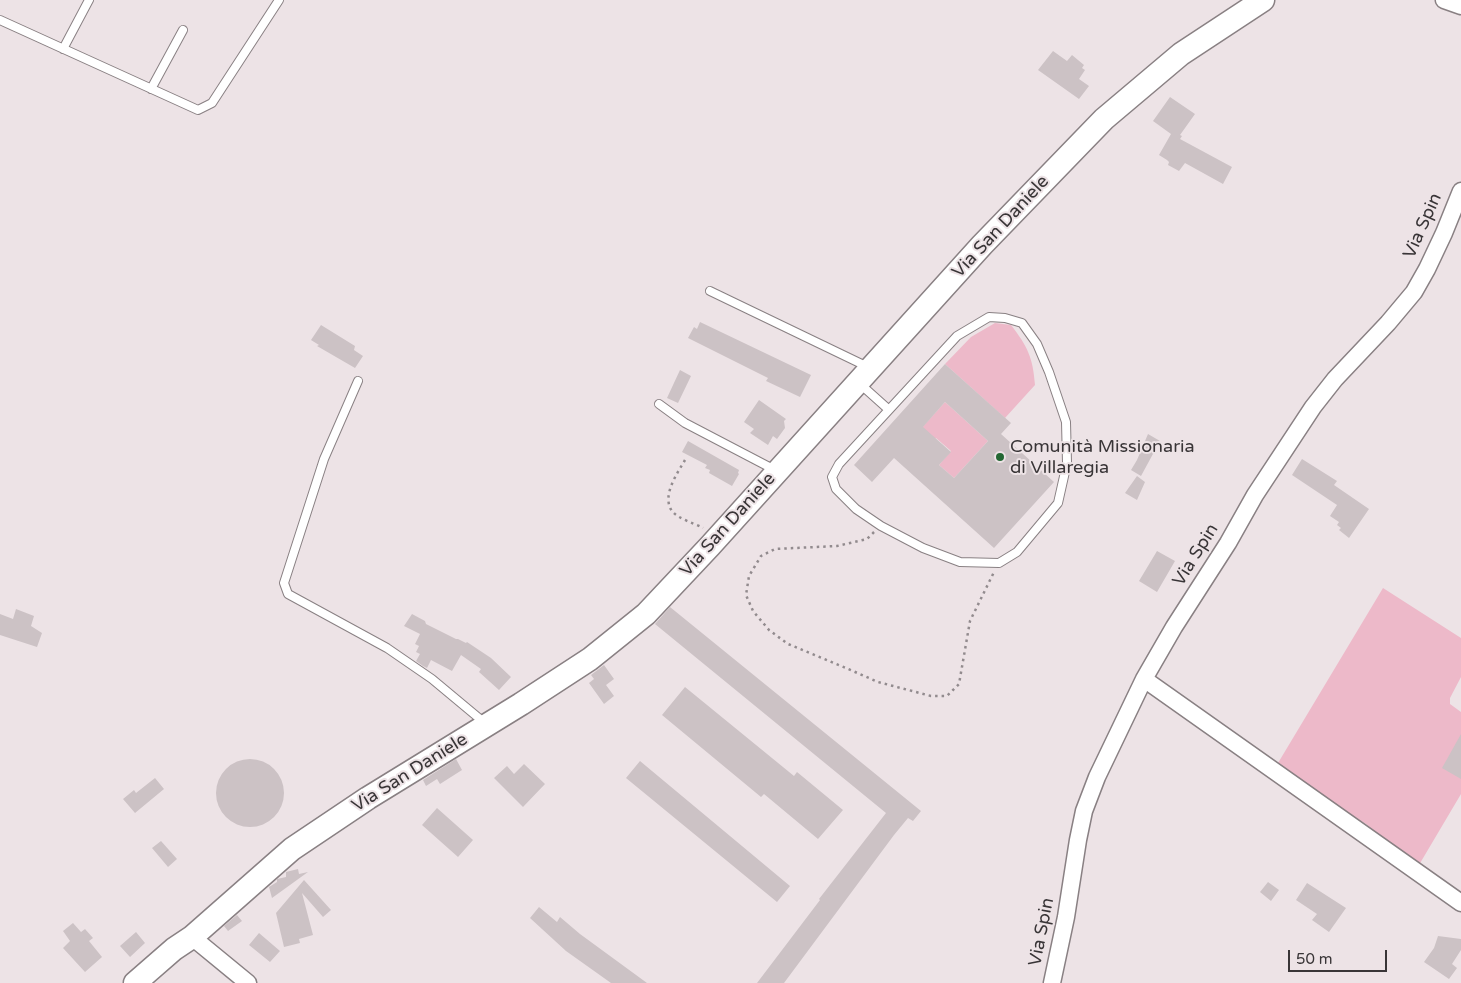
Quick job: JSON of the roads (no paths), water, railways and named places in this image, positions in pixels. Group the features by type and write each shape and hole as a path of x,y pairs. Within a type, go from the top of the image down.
{"street":[{"name":"Via San Daniele","path":"135,983 174,949 192,937 292,849 368,798 590,659 646,614 982,245 1104,119 1182,54 1263,0"},
{"path":"1444,0 1461,6"},
{"name":"Via Spin","path":"1052,983 1066,917 1084,811 1096,777 1144,678 1228,543 1255,495 1313,407 1335,379 1388,323 1414,292 1461,190"},
{"path":"1144,678 1461,903"},
{"path":"192,937 248,983"}],"lane":[{"path":"63,48 89,0"},
{"path":"0,20 198,110 212,104 279,0"},
{"path":"151,89 183,30"},
{"path":"710,291 864,375 888,409"},
{"path":"989,317 1005,318 1022,323 1037,344 1066,422 1067,463 1058,503 1017,552 999,563 960,562 923,548 881,526 856,509 836,489 832,477 839,464 888,409 957,336 989,317"},
{"path":"358,381 324,459 284,583 288,594 387,648 432,679 487,725"},
{"path":"659,404 685,423 777,471"}],"place":[{"name":"Comunità Missionaria di Villaregia","path":"1000,457"}]}
